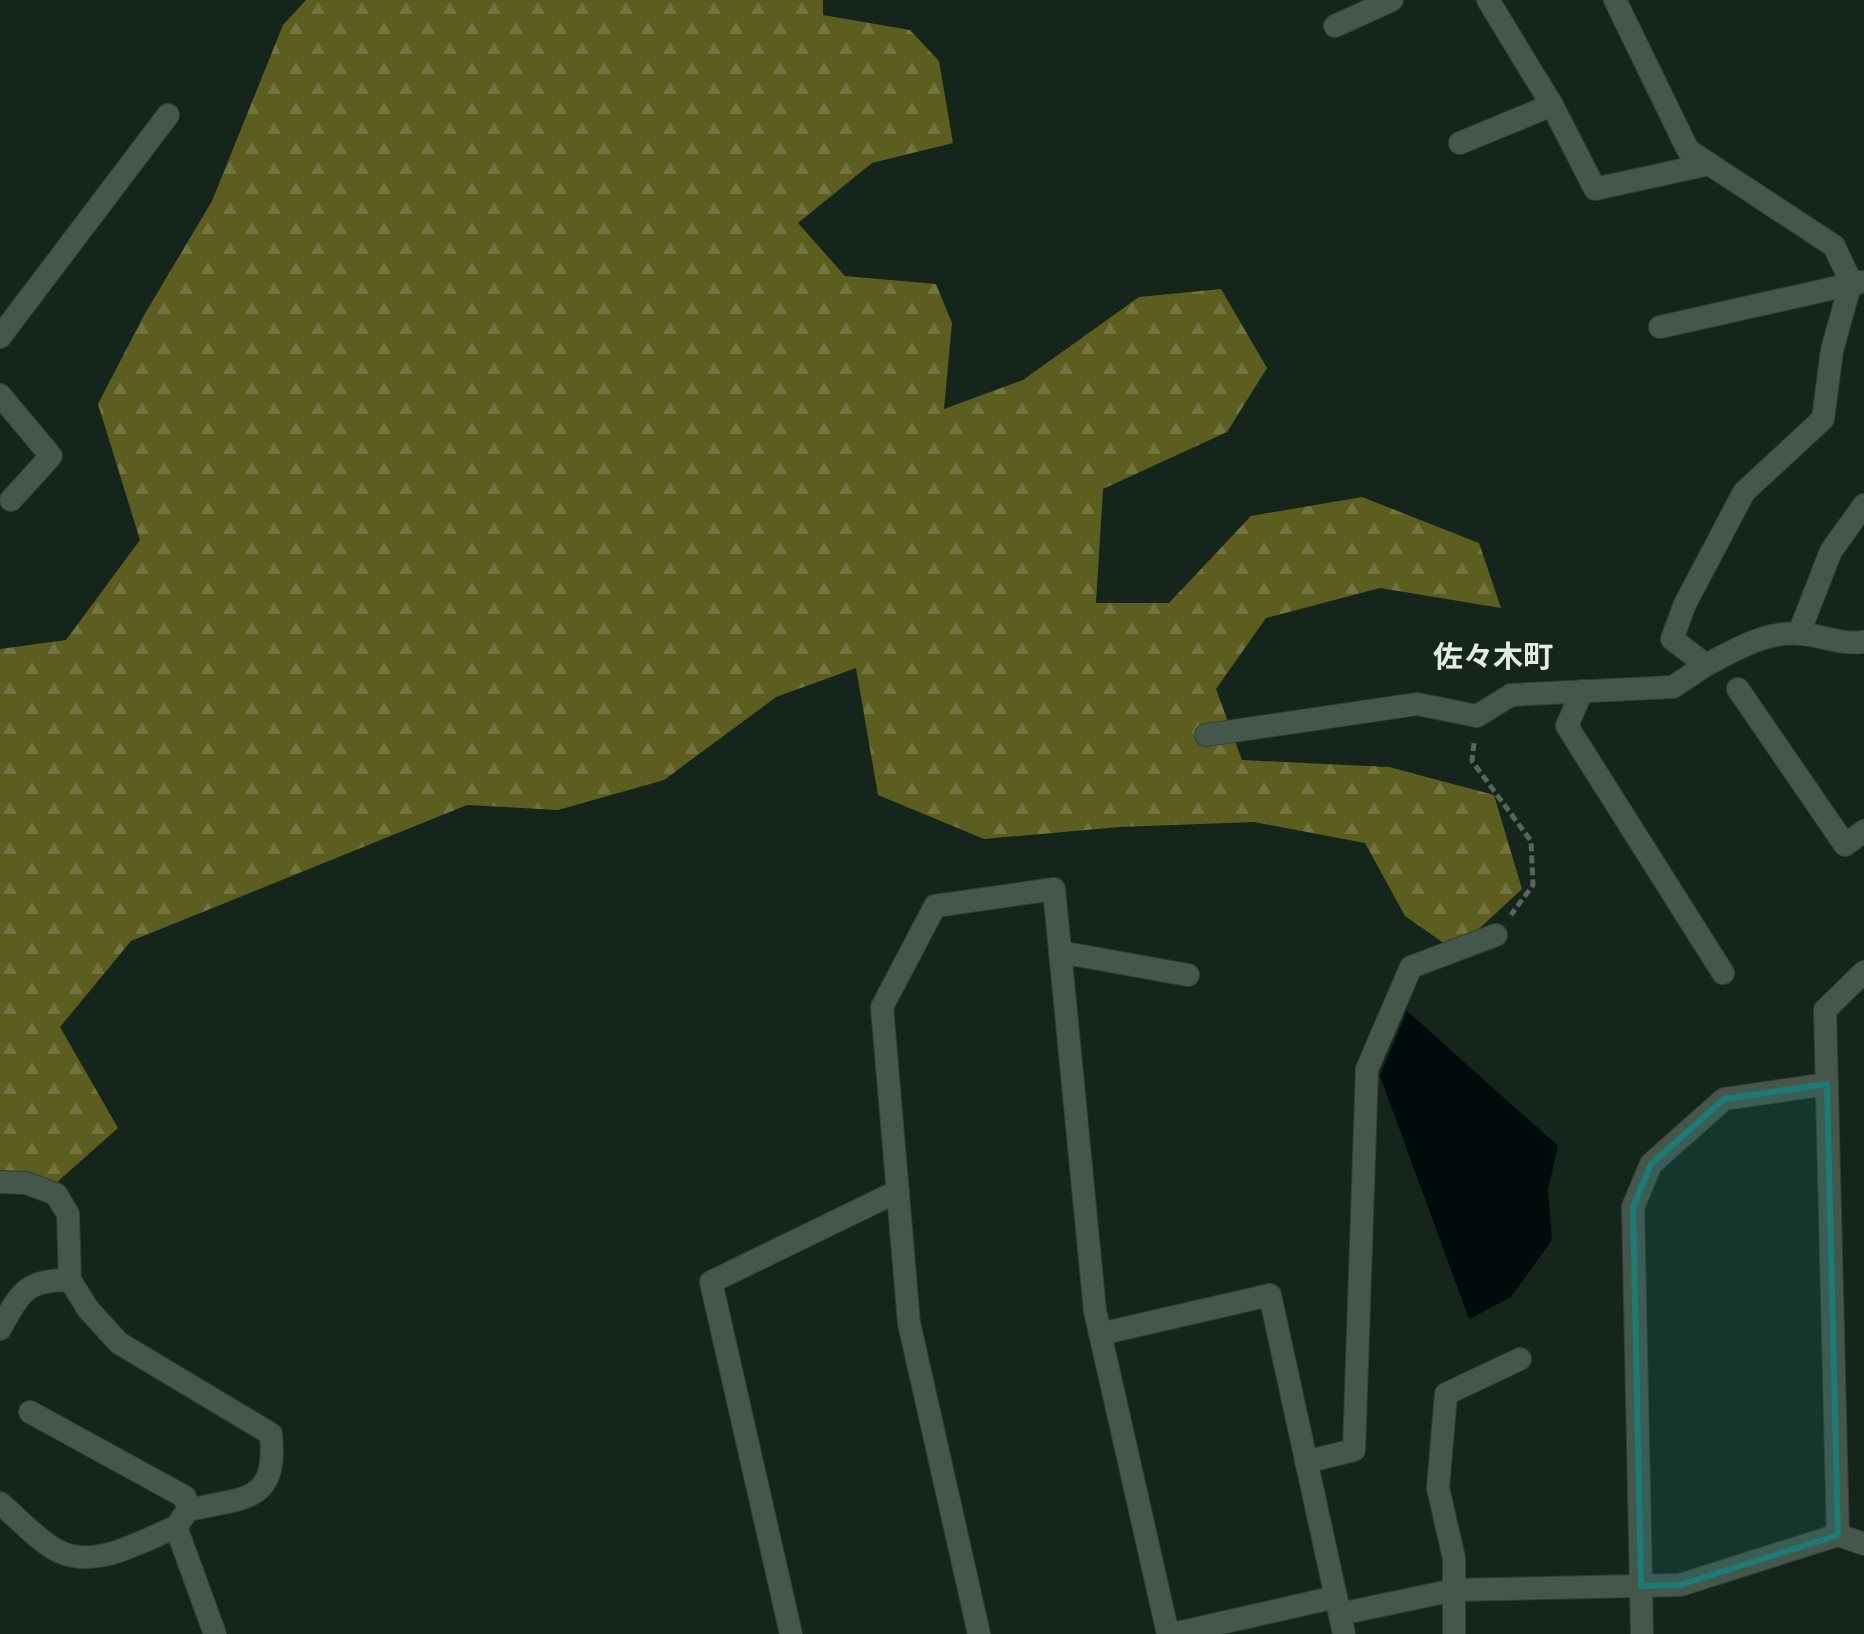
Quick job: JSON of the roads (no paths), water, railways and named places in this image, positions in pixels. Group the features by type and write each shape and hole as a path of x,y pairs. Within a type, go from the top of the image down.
{"street":[{"path":"1335,26 1392,0"},
{"path":"1488,0 1552,105 1595,189 1709,164"},
{"path":"1615,0 1688,150 1834,246 1857,282"},
{"path":"1460,143 1552,105"},
{"path":"0,337 168,115"},
{"path":"1660,327 1857,282"},
{"path":"1706,665 1672,639 1685,604 1744,492 1823,419 1832,350 1857,282"},
{"path":"0,395 51,456 11,500"},
{"path":"1799,633 1831,551 1864,505"},
{"path":"1206,735 1417,704 1477,716 1511,695 1673,687 1751,641 1799,633 1849,644 1864,642"},
{"path":"1738,689 1845,845 1864,831"},
{"path":"1582,691 1567,726 1723,973"},
{"path":"979,1634 909,1323 882,1007 935,906 1054,889 1100,1334 1170,1634 1340,1615 1454,1590 1680,1585 1838,1535 1864,1544"},
{"path":"1306,1462 1354,1450 1367,1069 1411,967 1496,935"},
{"path":"1060,952 1188,975"},
{"path":"1838,1535 1825,1010 1864,972"},
{"path":"1642,1634 1633,1207 1651,1164 1724,1099 1827,1084"},
{"path":"0,1182 26,1183 56,1194 68,1214 70,1280 88,1309 119,1343 271,1434 274,1463 267,1482 254,1494 182,1518 94,1559 76,1558 56,1550 0,1503"},
{"path":"791,1634 711,1282 898,1191"},
{"path":"0,1329 22,1291 43,1280 70,1280"},
{"path":"1100,1334 1270,1295 1340,1615"},
{"path":"1454,1634 1454,1558 1438,1488 1446,1394 1520,1359"},
{"path":"30,1412 185,1497 182,1518 215,1634"}],"district":[{"name":"佐々木町","path":"1493,656"}]}
